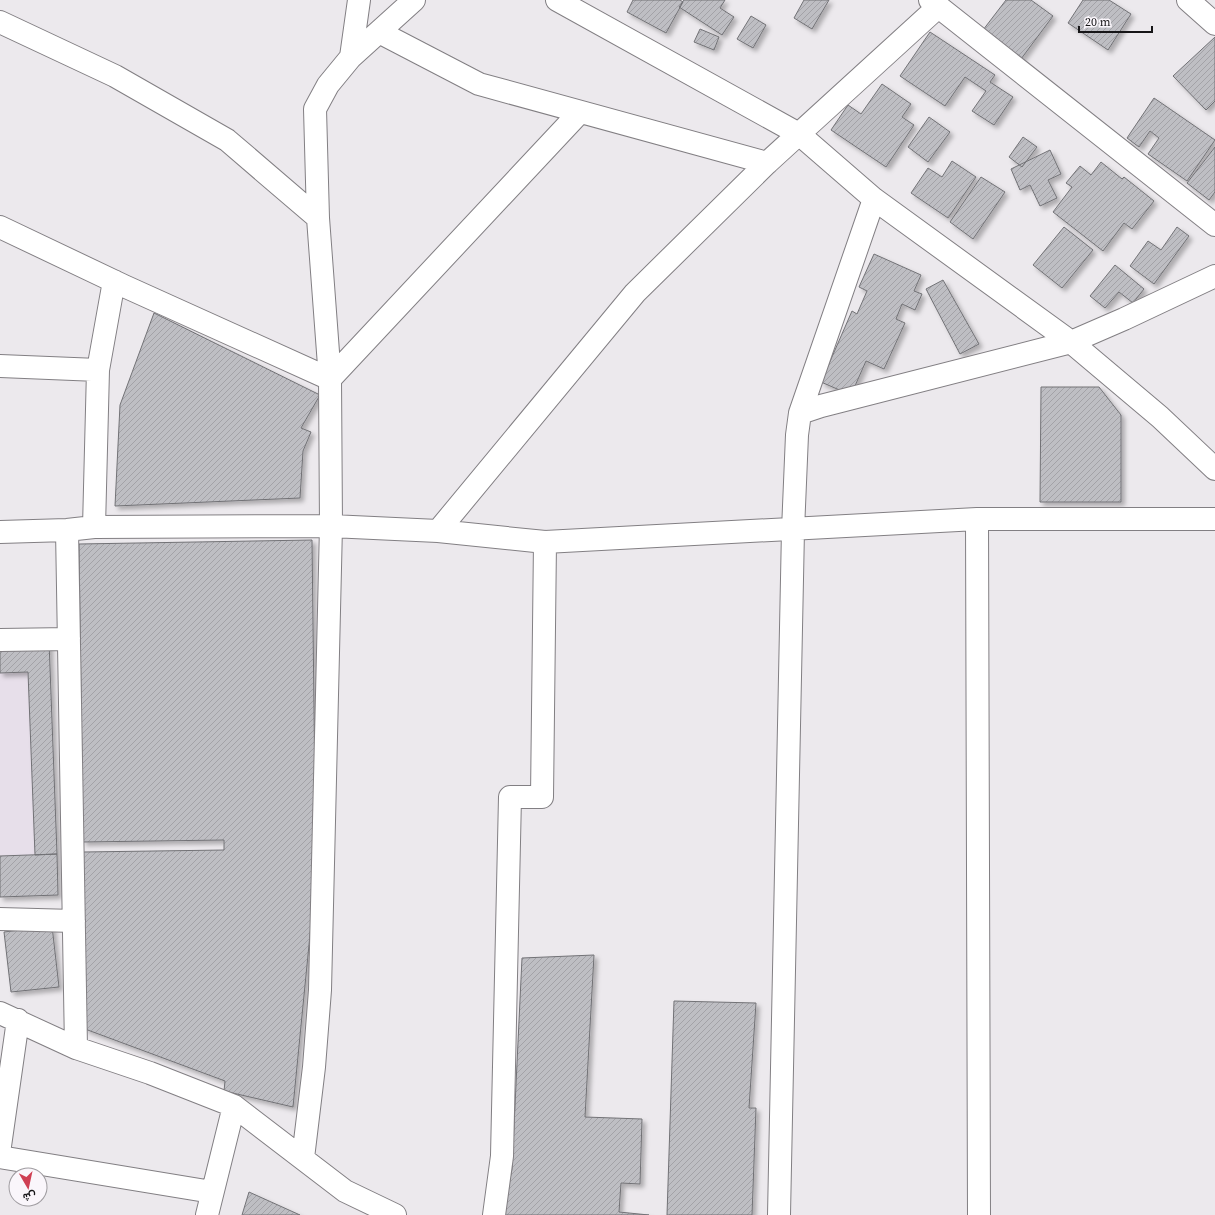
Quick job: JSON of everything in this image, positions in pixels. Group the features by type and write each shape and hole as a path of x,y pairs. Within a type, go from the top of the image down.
{"street":[{"path":"351,57 359,0"},
{"path":"303,1158 314,1067 320,990 331,526 330,379 318,218 315,109 328,85 351,57 414,0"},
{"path":"557,0 799,134 874,199 1071,342 1160,417 1215,469"},
{"path":"1188,0 1215,24"},
{"path":"438,530 636,293 767,163 934,3 1215,225"},
{"path":"0,22 115,76 227,140 318,218"},
{"path":"379,32 479,84 767,163"},
{"path":"330,379 580,112"},
{"path":"779,1215 793,530 797,435 800,413 874,199"},
{"path":"0,227 114,281 330,379"},
{"path":"800,413 821,406 1071,342 1215,276"},
{"path":"94,527 98,370 114,281"},
{"path":"0,366 98,370"},
{"path":"977,519 979,1215"},
{"path":"0,532 67,530 94,527 331,526 438,530 545,542 793,530 977,519 1215,519"},
{"path":"67,530 76,1048"},
{"path":"494,1215 502,1156 510,797 542,797 545,542"},
{"path":"0,640 69,639"},
{"path":"0,919 74,921"},
{"path":"0,1146 9,1016 76,1048 150,1073 234,1106 346,1191 395,1215"},
{"path":"207,1215 234,1106"},
{"path":"0,1157 212,1192"}],"shaded area":[{"path":"49,641 57,854 0,856 0,643"}],"building":[{"path":"633,0 680,0 683,2 666,33 627,12"},
{"path":"684,0 725,0 720,8 734,17 722,35 679,7"},
{"path":"804,0 829,0 812,29 794,18"},
{"path":"1006,0 1031,0 1053,16 1021,59 983,30"},
{"path":"1083,0 1109,0 1131,14 1108,50 1068,23"},
{"path":"751,16 766,25 753,48 737,39"},
{"path":"700,29 719,37 714,50 694,42"},
{"path":"930,32 995,75 990,82 1013,97 994,125 972,111 986,91 965,77 945,106 900,76"},
{"path":"1215,37 1215,101 1206,110 1173,76"},
{"path":"882,84 911,104 902,117 914,125 886,167 831,130 848,105 861,114"},
{"path":"1154,98 1215,140 1187,181 1148,154 1159,138 1150,131 1139,147 1127,138"},
{"path":"929,117 950,132 928,162 908,147"},
{"path":"1023,137 1037,147 1022,167 1009,157"},
{"path":"1215,147 1215,192 1209,200 1187,183"},
{"path":"1050,150 1061,174 1048,180 1057,198 1040,206 1030,185 1020,190 1011,169"},
{"path":"952,161 976,177 948,218 911,193 928,168 942,177"},
{"path":"1101,162 1122,179 1124,177 1154,201 1132,229 1124,223 1103,251 1053,212 1072,187 1066,183 1080,166 1091,175"},
{"path":"981,177 1005,192 973,239 950,222"},
{"path":"1064,227 1093,250 1062,288 1033,265"},
{"path":"1177,227 1189,236 1154,284 1130,266 1148,241 1161,250"},
{"path":"874,254 921,275 914,291 922,294 915,310 902,304 896,319 905,323 884,369 866,361 851,395 821,382 852,311 857,314 867,291 859,287"},
{"path":"1115,265 1144,289 1133,303 1119,292 1105,308 1090,296"},
{"path":"943,280 979,344 960,354 926,289"},
{"path":"154,313 320,395 301,428 311,432 303,451 300,498 115,506 120,405"},
{"path":"1041,387 1099,387 1121,415 1121,502 1040,502"},
{"path":"312,540 316,874 293,1107 224,1091 225,1081 85,1029 83,852 224,850 224,840 83,842 79,544"},
{"path":"49,641 57,854 35,855 28,672 0,673 0,643"},
{"path":"57,854 58,895 0,897 0,856"},
{"path":"52,926 59,987 11,992 4,932"},
{"path":"594,955 585,1117 642,1119 640,1184 621,1183 619,1212 649,1215 503,1215 512,1169 522,958"},
{"path":"674,1001 756,1003 749,1108 756,1108 752,1215 667,1215"},
{"path":"249,1192 300,1215 242,1215"}]}
